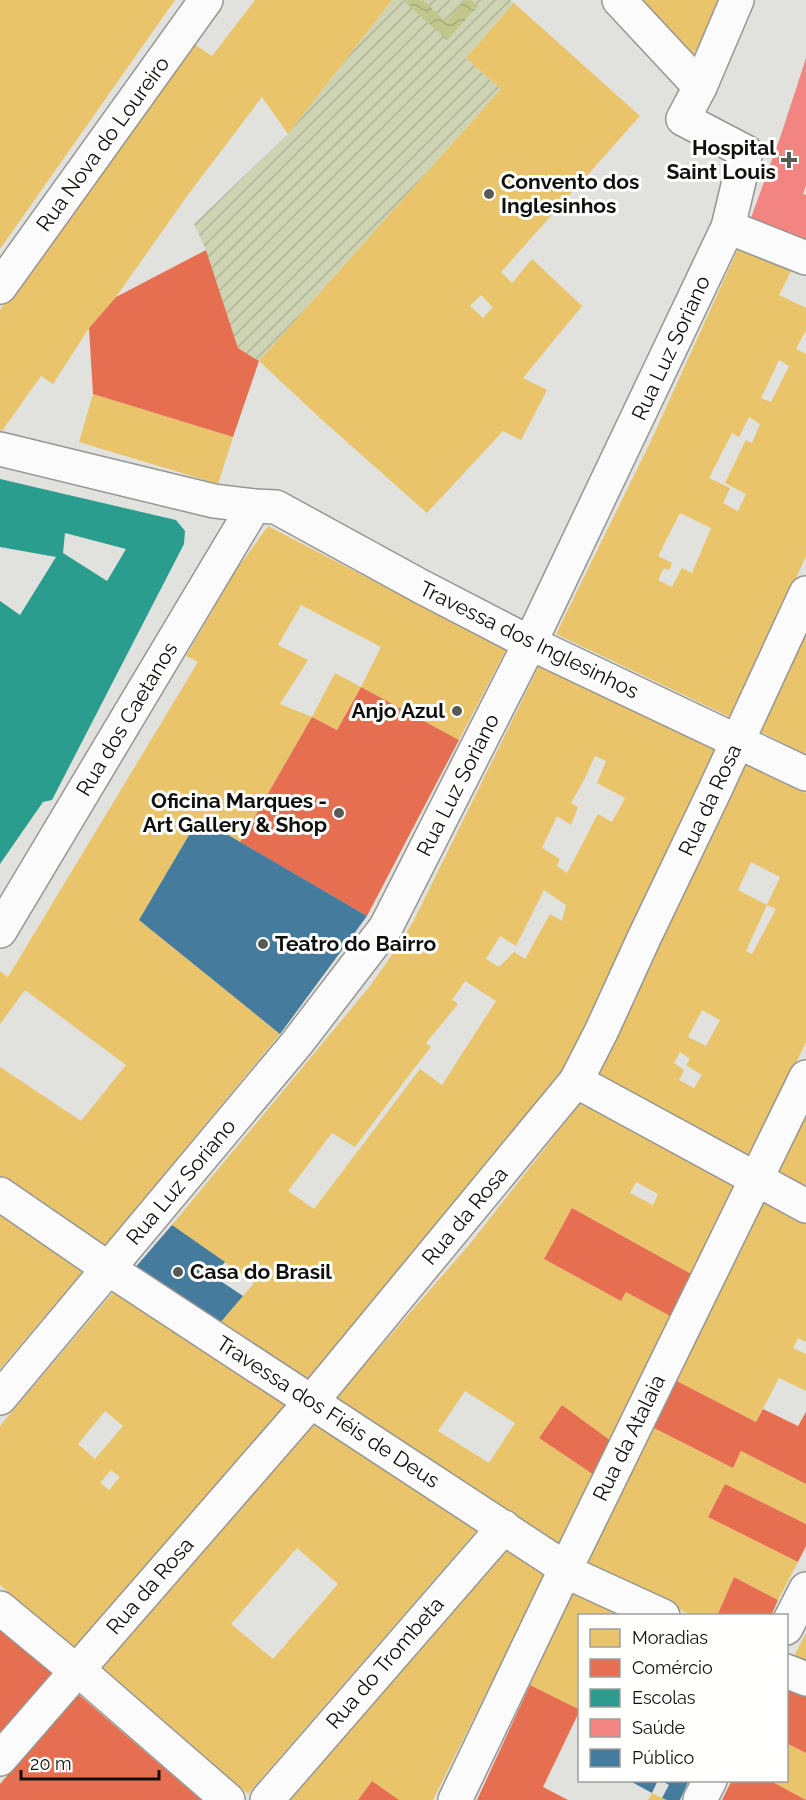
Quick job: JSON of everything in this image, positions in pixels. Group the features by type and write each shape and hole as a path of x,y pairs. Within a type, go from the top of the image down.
{"street":[{"name":"Rua Nova do Loureiro","path":"0,287 206,0"},
{"path":"619,0 700,87 737,0"},
{"name":"Rua Luz Soriano","path":"0,1398 297,1043 386,927 530,643 728,227 746,152 683,119 700,87"},
{"path":"728,227 806,258"},
{"name":"Travessa dos Inglesinhos","path":"0,449 214,501 276,507 530,643 806,774"},
{"name":"Rua dos Caetanos","path":"0,931 254,506"},
{"name":"Rua da Rosa","path":"0,1759 311,1401 576,1081 806,593"},
{"name":"Rua da Atalaia","path":"455,1800 806,1077"},
{"path":"576,1081 806,1206"},
{"name":"Travessa dos Fiéis de Deus","path":"0,1194 109,1269 580,1578 659,1614"},
{"name":"Rua do Trombeta","path":"267,1800 504,1527"},
{"path":"788,1624 806,1589"},
{"path":"0,1608 78,1671 228,1800"},
{"path":"788,1672 806,1679"},
{"path":"700,1800 709,1782"}],"shaded area":[{"path":"392,0 510,0 514,3 466,58 501,89 259,361 238,348 206,250 194,224 288,134"}],"water":[{"path":"423,0 446,22 465,0 471,0 478,6 447,40 405,2"}],"building: Moradias":[{"path":"0,0 175,0 0,249"},
{"path":"255,0 392,0 288,134 262,97 187,196 116,297 89,328 53,384 41,376 2,431 0,430 0,310 188,40 212,56"},
{"path":"639,0 724,0 691,59"},
{"name":"Convento dos Inglesinhos","path":"514,3 640,116 501,272 512,283 532,259 582,306 523,378 547,390 521,440 503,431 427,513 259,361 501,89 466,58","holes":["481,295 493,307 483,318 470,306"]},
{"path":"742,240 794,265 779,295 806,308 806,332 796,349 806,354 806,556 732,718 556,634 650,443","holes":["779,360 789,366 771,402 761,398","749,417 760,424 752,443 746,440 725,483 746,494 738,511 723,503 730,488 709,478 732,433 739,437","680,513 711,528 692,573 682,568 672,587 658,580 664,568 669,570 672,563 658,556"]},
{"path":"93,394 233,437 218,484 79,442"},
{"path":"268,526 506,650 459,740 361,687 381,647 301,605 278,645 308,660 280,704 312,717 240,842 199,818 139,920 280,1034 103,1248 0,1177 0,1067 81,1121 126,1065 25,990 0,1024 0,971 8,977 198,662 186,656 237,569"},
{"path":"806,633 806,754 759,731"},
{"path":"539,666 717,750 580,1049 514,1134 306,1381 219,1324 254,1283 172,1225 370,986 414,920","holes":["595,756 606,761 597,783 625,798 612,822 598,814 567,873 557,866 560,859 542,848 557,816 571,825 578,807 571,803","544,890 566,905 562,921 550,914 525,959 514,952 499,967 486,959 500,936 516,946","465,981 496,1001 442,1085 420,1069 314,1209 288,1191 332,1133 355,1147 431,1047 426,1043 458,1004 452,1000"]},
{"path":"335,673 361,687 337,730 312,717"},
{"path":"744,763 806,793 806,1042 749,1161 595,1074","holes":["751,862 780,877 767,905 738,890","767,905 776,909 752,954 746,951","702,1010 720,1020 706,1046 688,1037","680,1052 690,1059 686,1065 702,1075 694,1088 679,1080 684,1070 674,1063"]},
{"path":"582,1101 738,1184 693,1275 572,1208 544,1259 621,1301 626,1292 672,1317 611,1441 562,1405 539,1438 594,1475 558,1547 334,1400 469,1245","holes":["636,1182 658,1194 653,1205 630,1193","465,1391 515,1423 489,1463 438,1431"]},
{"path":"806,1111 806,1193 774,1176"},
{"path":"763,1197 806,1220 806,1342 798,1338 793,1348 806,1354 806,1391 779,1378 756,1422 673,1379"},
{"path":"0,1212 84,1270 0,1369"},
{"path":"115,1290 288,1403 75,1648 0,1585 0,1426","holes":["105,1411 123,1426 95,1459 78,1444","111,1470 120,1477 109,1490 100,1483"]},
{"path":"316,1421 480,1527 248,1794 102,1667","holes":["297,1548 338,1584 273,1659 231,1624"]},
{"path":"650,1426 733,1468 741,1451 806,1484 806,1524 725,1484 708,1517 798,1562 778,1600 734,1577 718,1614 689,1614 585,1566"},
{"path":"510,1547 547,1571 433,1800 399,1800 372,1781 358,1800 290,1800"},
{"path":"574,1589 630,1614 578,1614 578,1709 530,1685"},
{"path":"806,1633 806,1666 792,1660"},
{"path":"788,1744 806,1753 806,1800 773,1782 788,1782"},
{"path":"652,1793 662,1798 667,1800 648,1800"}],"building: Comércio":[{"path":"206,250 238,348 259,361 233,437 93,394 89,328 116,297"},
{"name":"Oficina Marques - Art Gallery & Shop","path":"361,687 459,740 367,916 240,842 312,717 337,730"},
{"path":"572,1208 693,1275 672,1317 626,1292 621,1301 544,1259"},
{"path":"673,1379 756,1422 763,1409 798,1426 806,1412 806,1484 741,1451 733,1468 650,1426"},
{"path":"562,1405 611,1441 594,1475 539,1438"},
{"path":"725,1484 806,1524 806,1546 798,1562 708,1517"},
{"path":"734,1577 778,1600 772,1614 718,1614"},
{"path":"0,1629 53,1673 0,1734"},
{"path":"530,1685 578,1709 578,1714 543,1787 568,1800 477,1800"},
{"path":"788,1685 806,1693 806,1753 788,1744"},
{"path":"78,1694 201,1800 0,1800 0,1784"},
{"path":"372,1781 399,1800 358,1800"},
{"path":"731,1782 773,1782 806,1800 722,1800"}],"building: Escolas":[{"path":"0,479 176,520 185,531 184,544 52,800 43,802 0,864 0,601 20,615 56,557 0,547","holes":["65,533 126,549 107,581 63,553"]}],"building: Saúde":[{"name":"Hospital Saint Louis","path":"806,58 806,185 803,194 806,195 806,253 747,229"}],"building: Público":[{"path":"199,818 367,916 280,1034 139,920"},
{"name":"Casa do Brasil","path":"172,1225 225,1262 213,1276 243,1296 219,1324 134,1269"},
{"path":"632,1782 657,1782 652,1793"},
{"path":"664,1782 688,1782 680,1800 662,1798 669,1785"}],"place":[{"name":"Hospital Saint Louis","path":"789,160"},
{"name":"Convento dos Inglesinhos","path":"489,194"},
{"name":"Anjo Azul","path":"457,711"},
{"name":"Oficina Marques - Art Gallery & Shop","path":"339,813"},
{"name":"Teatro do Bairro","path":"263,944"},
{"name":"Casa do Brasil","path":"178,1272"}]}
